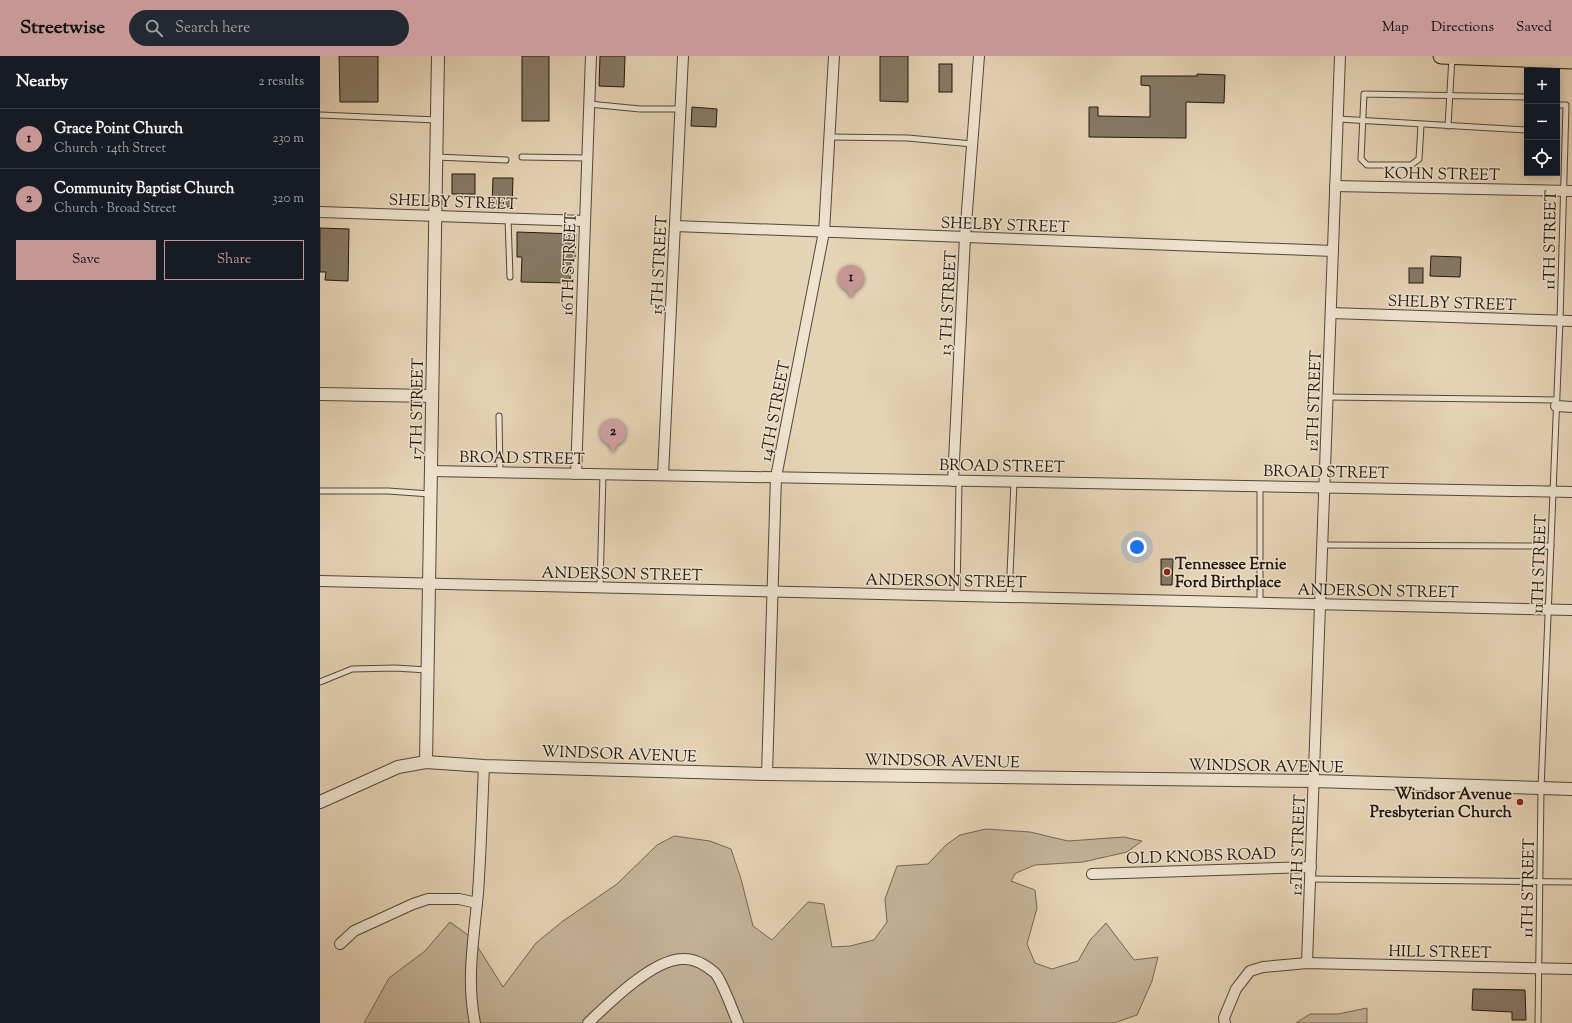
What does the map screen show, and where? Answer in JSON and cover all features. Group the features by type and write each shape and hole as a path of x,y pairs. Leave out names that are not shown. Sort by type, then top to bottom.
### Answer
{"main road":[{"path":"1441,56 1572,61"}],"street":[{"name":"17TH STREET","path":"426,762 438,56"},
{"name":"16TH STREET","path":"576,474 591,56"},
{"name":"15TH STREET","path":"663,475 683,56"},
{"name":"14TH STREET","path":"767,774 771,591 776,477 824,232 834,56"},
{"name":"13 TH STREET","path":"956,480 965,237 980,56"},
{"name":"12TH STREET","path":"1308,963 1340,56"},
{"name":"KOHN STREET","path":"1335,186 1568,191"},
{"name":"SHELBY STREET","path":"320,212 585,220"},
{"name":"SHELBY STREET","path":"675,226 1333,251"},
{"name":"SHELBY STREET","path":"1331,313 1572,321"},
{"path":"320,394 432,396"},
{"path":"1556,403 1572,407"},
{"name":"BROAD STREET","path":"431,471 1572,492"},
{"name":"ANDERSON STREET","path":"320,581 1572,610"},
{"name":"WINDSOR AVENUE","path":"320,802 398,767 426,762 484,766 767,774 1314,781 1572,789"},
{"path":"475,1023 471,1000 473,932 477,903 484,766"},
{"name":"OLD KNOBS ROAD","path":"1092,874 1311,867"},
{"path":"340,944 354,930 428,899 459,899 477,903"},
{"path":"588,1023 616,996 641,977 662,964 682,959 698,961 716,974 738,1023"},
{"name":"HILL STREET","path":"1224,1022 1224,1018 1236,989 1250,972 1263,967 1308,963 1572,969"}],"lane":[{"path":"1448,126 1452,56"},
{"path":"1422,125 1418,159 1411,166 1367,164 1361,159 1364,121 1364,94 1524,97"},
{"path":"589,104 640,109 680,110"},
{"name":"11TH STREET","path":"1538,1023 1541,789 1556,403 1568,191 1566,105 1560,105"},
{"path":"320,115 437,120"},
{"path":"1338,119 1524,130"},
{"path":"830,137 908,138 972,144"},
{"path":"436,157 506,160"},
{"path":"522,157 587,158"},
{"path":"508,218 510,277"},
{"path":"1328,397 1556,403"},
{"path":"499,416 500,472"},
{"path":"600,588 603,474"},
{"path":"956,480 957,596"},
{"path":"1009,597 1014,482"},
{"path":"1260,486 1260,603"},
{"path":"320,491 388,491 430,494"},
{"path":"1322,545 1551,546"},
{"path":"320,682 352,669 427,670"},
{"path":"1310,879 1572,882"}],"shaded area":[{"path":"986,829 1030,832 1068,841 1124,837 1142,841 1127,852 1083,862 1035,865 1016,873 1011,881 1035,890 1037,908 1027,944 1035,963 1052,969 1078,961 1090,940 1106,923 1134,960 1158,957 1152,981 1137,1015 1114,1023 364,1023 389,978 425,951 450,922 472,938 503,987 536,943 563,921 617,884 657,845 674,836 710,841 731,849 741,879 753,926 772,940 808,902 824,904 832,947 850,946 874,940 887,922 885,899 897,866 928,864 946,845 960,835"},
{"path":"1367,1008 1367,1023 1296,1023 1310,1014 1338,1014"}],"building":[{"path":"339,56 378,56 378,102 340,102"},
{"path":"522,56 549,56 549,121 522,121"},
{"path":"600,56 625,56 624,87 599,86"},
{"path":"880,56 908,56 908,102 880,101"},
{"path":"939,64 952,64 952,92 939,92"},
{"path":"1197,74 1225,75 1224,103 1186,102 1186,138 1089,137 1089,107 1098,107 1098,116 1150,117 1150,86 1141,85 1141,76 1197,76"},
{"path":"692,107 717,109 716,127 691,126"},
{"path":"452,174 475,174 475,194 452,194"},
{"path":"493,178 513,178 512,207 492,207"},
{"path":"320,228 349,229 348,281 325,280 326,272 320,272"},
{"path":"517,232 576,234 575,259 571,259 570,283 521,282 522,257 517,257"},
{"path":"1431,256 1461,257 1460,277 1430,276"},
{"path":"1409,268 1423,268 1423,283 1409,283"},
{"name":"Tennessee Ernie Ford Birthplace","path":"1161,559 1173,559 1172,585 1161,585"},
{"path":"1473,989 1525,990 1526,1020 1512,1020 1512,1012 1472,1010"}],"place":[{"name":"Grace Point Church","path":"851,298"},
{"name":"Community Baptist Church","path":"613,452"},
{"name":"Tennessee Ernie Ford Birthplace","path":"1167,572"},
{"name":"Windsor Avenue Presbyterian Church","path":"1520,802"}]}
